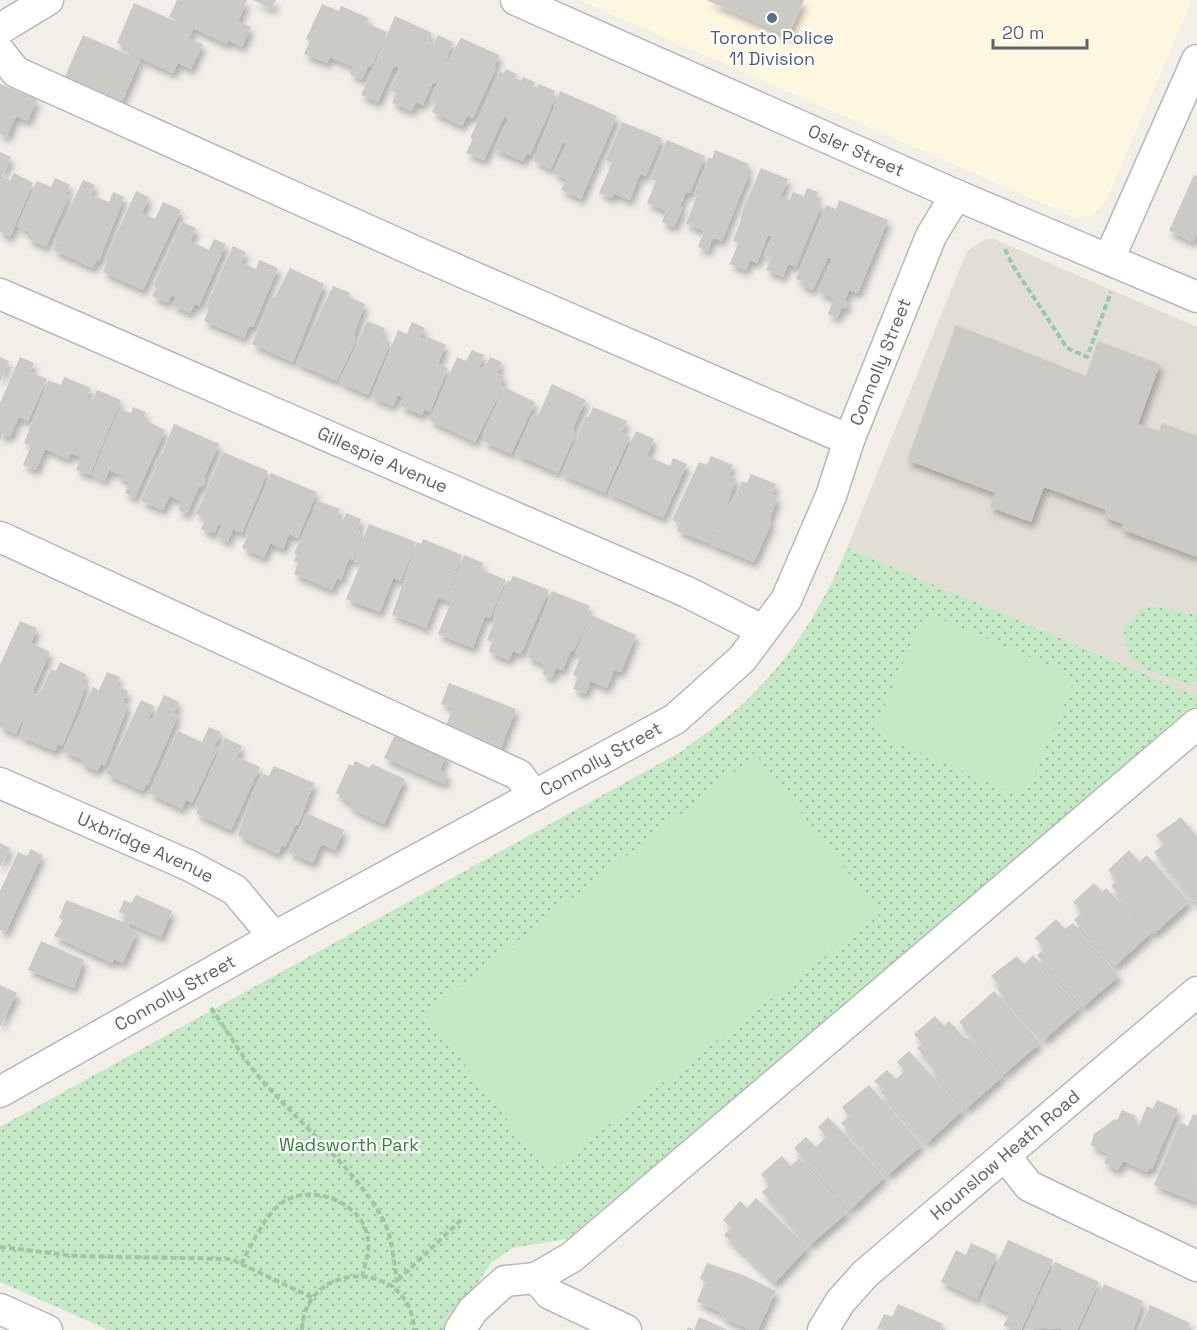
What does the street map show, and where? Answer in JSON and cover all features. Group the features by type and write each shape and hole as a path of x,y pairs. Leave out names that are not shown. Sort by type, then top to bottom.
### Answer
{"street":[{"path":"0,29 48,0"},
{"name":"Osler Street","path":"516,0 956,195 1112,273 1197,297"},
{"path":"0,52 16,72 423,255 849,440"},
{"path":"1112,273 1197,60"},
{"name":"Connolly Street","path":"0,1092 273,937 675,719 742,659 786,600 831,496 849,440 931,236 956,195"},
{"name":"Gillespie Avenue","path":"0,294 687,592 762,630"},
{"path":"0,537 519,775 534,796"},
{"path":"460,1330 473,1310 505,1281 536,1278 572,1257 1197,724"},
{"name":"Uxbridge Avenue","path":"0,783 190,866 235,890 273,937"},
{"name":"Hounslow Heath Road","path":"823,1330 840,1302 865,1274 1197,992"},
{"path":"1005,1156 1029,1186 1197,1266"},
{"path":"536,1278 550,1294 626,1330"},
{"path":"0,1309 47,1330"}],"path":[{"path":"1003,246 1013,266 1066,348 1087,357 1112,273"},
{"path":"207,1002 255,1072 360,1186 376,1209 387,1230 397,1280"},
{"path":"241,1264 256,1235 281,1204 297,1196 318,1194 350,1209 364,1229 369,1243 362,1275"},
{"path":"392,1287 461,1220"},
{"path":"0,1247 76,1256 231,1259 313,1298"},
{"path":"302,1330 306,1310 313,1298 336,1280 362,1275 378,1279 392,1287 408,1306 414,1330"}],"shaded area":[{"path":"579,0 1192,0 1106,201 1093,215 1076,218"},
{"path":"994,239 1197,327 1197,696 847,548 967,251 984,240"}],"green space":[{"name":"Wadsworth Park","path":"847,548 1197,696 1197,712 567,1239 512,1248 491,1263 446,1330 109,1330 0,1282 0,1127 679,753 723,721 772,674 814,614"},
{"path":"1153,606 1197,615 1197,680 1190,686 1144,667 1135,661 1129,652 1125,641 1125,625 1142,609"},
{"path":"933,616 1065,672 1072,686 1028,789 1017,795 882,736 878,722 920,622"},
{"path":"756,755 880,914 548,1172 425,1013"}],"building":[{"path":"177,0 247,0 238,22 251,27 242,47 228,40 227,44 169,17"},
{"path":"253,0 276,0 272,9"},
{"name":"Toronto Police 11 Division","path":"706,0 804,0 788,36"},
{"path":"134,3 193,29 189,39 203,44 191,69 178,63 173,73 126,52 127,48 117,43"},
{"path":"322,4 339,11 341,6 369,18 366,23 387,32 371,67 368,66 362,80 350,74 353,67 330,57 327,63 304,54 310,41 306,39"},
{"path":"395,16 432,33 428,41 434,44 438,35 453,42 444,67 461,38 499,55 494,67 496,68 473,118 467,116 462,126 432,112 437,102 430,99 438,82 432,84 423,105 416,102 412,111 392,103 396,93 390,90 399,70 397,65 393,68 378,102 361,95"},
{"path":"83,35 140,60 121,104 64,79"},
{"path":"506,69 517,74 515,78 522,81 523,77 535,82 533,86 537,88 539,84 555,91 553,95 556,96 530,155 527,153 523,161 494,149 508,119 504,117 484,160 466,153 473,139 470,138 500,71 504,73"},
{"path":"0,84 37,99 28,121 16,116 7,137 0,134"},
{"path":"560,91 617,116 581,199 561,190 566,179 553,173 566,144 563,142 551,169 534,161"},
{"path":"622,122 662,138 646,176 640,174 630,200 614,194 612,198 599,193 612,163 606,160"},
{"path":"667,140 705,156 690,193 686,192 680,207 683,208 674,227 662,222 666,211 647,203 656,181 651,179"},
{"path":"715,150 749,164 746,172 749,174 722,241 713,238 708,251 698,247 704,231 686,224 697,195 694,194 709,157 712,159"},
{"path":"0,152 11,157 2,176 10,181 14,173 33,183 10,237 0,232"},
{"path":"761,168 788,179 781,196 790,200 793,192 804,196 807,188 818,192 815,201 822,204 796,267 788,264 783,277 766,270 771,258 764,255 772,236 768,235 757,263 750,260 746,270 730,264 738,243 733,241 742,212"},
{"path":"1194,175 1197,176 1197,233 1193,242 1169,231"},
{"path":"55,178 70,185 65,194 69,196 46,247 27,238 30,232 17,226 37,181 51,187"},
{"path":"83,180 95,185 91,195 109,202 113,192 124,197 99,261 97,260 93,268 53,250 57,242 54,241"},
{"path":"136,191 149,197 142,213 155,219 163,202 181,210 143,290 103,272 107,261 105,260"},
{"path":"839,200 888,220 858,293 849,290 845,301 848,302 846,309 842,307 837,318 828,314 834,298 818,292 832,259 828,257 813,290 801,285 803,282 796,279 826,205 836,209"},
{"path":"182,222 196,228 190,241 209,250 214,239 226,244 199,306 195,304 190,313 172,305 176,297 171,295 168,303 152,296 156,288 153,286"},
{"path":"233,246 246,252 241,263 256,269 259,260 278,268 253,327 249,326 244,338 204,321 209,309 206,307"},
{"path":"290,268 324,284 293,362 252,344 271,299 275,297"},
{"path":"333,286 350,293 349,297 365,304 354,334 356,340 337,381 296,363"},
{"path":"367,321 385,328 381,337 391,342 368,395 339,382"},
{"path":"412,322 425,328 420,338 427,340 428,337 446,345 438,364 448,368 430,412 425,409 422,415 400,406 403,397 398,395 393,406 371,397 398,330 407,334"},
{"path":"956,325 1086,376 1098,341 1160,364 1138,424 1159,431 1162,423 1197,436 1197,557 1121,529 1123,524 1104,517 1106,510 1044,487 1031,522 990,507 995,493 907,460"},
{"path":"472,350 484,355 479,367 484,369 490,357 502,362 497,373 504,377 500,385 503,387 475,442 429,420 457,357 466,361"},
{"path":"0,357 9,361 0,382"},
{"path":"20,357 34,363 30,372 47,379 28,421 19,417 10,437 3,434 0,441 0,403"},
{"path":"64,377 91,388 87,397 93,399 97,390 121,400 90,475 76,470 81,457 71,453 68,459 45,449 36,470 23,465 31,446 24,443 48,380 61,385"},
{"path":"552,384 586,400 573,428 575,435 558,473 515,454 532,416 539,414"},
{"path":"504,387 535,402 511,454 483,441 486,435 483,434"},
{"path":"133,407 146,412 143,419 165,430 135,498 125,493 129,482 119,478 121,475 109,470 105,481 92,475 119,409 131,413"},
{"path":"593,407 627,421 622,432 630,436 605,493 561,474 586,416 589,417"},
{"path":"174,424 219,444 205,475 204,485 199,487 187,514 178,510 182,502 170,496 163,510 141,501 156,468 154,463 162,454"},
{"path":"636,431 654,439 647,456 670,466 673,458 687,464 663,518 608,493"},
{"path":"223,452 268,471 242,533 233,529 228,542 217,536 222,525 218,524 215,532 210,533 201,529 205,518 196,514"},
{"path":"711,456 733,465 729,475 736,478 727,504 734,500 742,481 747,483 751,474 776,484 772,495 778,497 770,517 771,524 754,562 709,544 713,534 716,533 713,531 708,543 677,531 680,523 672,520 699,462 707,465"},
{"path":"271,473 317,492 298,538 289,534 283,549 270,543 264,558 242,548 248,535 245,534"},
{"path":"318,501 340,509 337,518 343,520 346,513 361,519 358,526 361,540 353,560 349,558 341,580 337,578 332,590 294,574 298,563 294,561 297,554 294,553"},
{"path":"369,524 416,542 401,581 393,578 380,612 346,599 361,563 354,561"},
{"path":"423,539 462,555 445,600 438,597 426,628 392,615 417,542 421,544"},
{"path":"464,555 483,563 480,569 506,580 490,618 485,616 473,648 438,634 451,602 446,600"},
{"path":"513,576 549,590 521,654 513,651 509,660 489,652 492,642 487,640 495,620 493,615 508,580 510,582"},
{"path":"552,591 590,606 587,613 590,615 563,670 556,668 552,678 542,674 546,665 527,657"},
{"path":"591,615 636,635 621,672 614,670 607,688 590,681 586,694 573,689 578,677 573,675 581,655 575,653"},
{"path":"20,621 37,628 31,643 50,652 34,689 34,695 42,690 51,669 56,671 60,662 86,674 82,682 86,684 76,713 62,746 58,744 55,751 19,736 26,713 16,734 0,727 0,665"},
{"path":"107,672 120,677 116,685 128,691 123,703 128,705 105,766 101,764 97,771 81,764 83,760 64,752 64,747 93,687 99,690"},
{"path":"449,683 516,709 498,755 443,733 453,708 441,704"},
{"path":"164,695 179,702 174,713 178,715 148,785 146,784 143,791 106,774 141,700 154,706 149,718 153,719"},
{"path":"209,727 221,732 214,747 218,748 192,803 186,800 182,809 149,793 178,731 202,742"},
{"path":"396,732 447,754 440,770 448,774 444,784 384,758"},
{"path":"225,738 242,746 237,757 260,767 231,830 196,814 199,807 195,805"},
{"path":"355,761 369,768 372,764 405,779 384,824 349,807 351,803 336,793 349,764 353,766"},
{"path":"274,766 314,783 298,825 296,824 285,847 282,845 278,854 238,835 254,789 263,774 269,776"},
{"path":"306,813 344,830 335,850 321,844 313,863 288,852"},
{"path":"1181,817 1197,837 1197,900 1194,902 1154,852 1164,845 1156,835"},
{"path":"0,843 10,848 0,867"},
{"path":"31,849 42,855 6,932 0,930 0,891 18,852 27,856"},
{"path":"1129,850 1139,862 1147,855 1189,902 1154,934 1111,886 1117,880 1108,870"},
{"path":"1094,883 1102,892 1106,888 1119,902 1123,902 1151,933 1115,966 1074,920 1082,912 1073,902"},
{"path":"136,895 172,911 161,937 129,923 128,927 137,932 123,963 114,959 112,963 54,936 63,920 59,918 66,900 123,922 126,915 119,912 124,900 131,903"},
{"path":"1056,919 1065,929 1073,923 1119,976 1083,1007 1037,955 1045,948 1035,938"},
{"path":"41,941 84,960 74,988 28,970"},
{"path":"1033,955 1080,1008 1044,1040 997,989 1000,986 991,976 1017,956 1024,964"},
{"path":"0,985 17,993 0,1027"},
{"path":"994,991 1040,1043 1004,1074 959,1022"},
{"path":"935,1016 944,1026 949,1021 964,1038 971,1039 1003,1076 966,1109 933,1072 932,1065 917,1048 922,1044 914,1034"},
{"path":"909,1051 963,1110 927,1143 881,1093 884,1090 874,1081 887,1070 896,1079 905,1071 897,1062"},
{"path":"869,1085 922,1145 888,1175 841,1123 849,1116 842,1107"},
{"path":"1157,1100 1178,1109 1152,1169 1149,1168 1147,1172 1123,1161 1118,1170 1104,1163 1108,1154 1091,1145 1094,1134 1115,1119 1117,1120 1122,1110 1136,1116 1133,1122 1139,1125 1147,1106 1153,1109"},
{"path":"1193,1114 1197,1115 1196,1202 1154,1185 1180,1122 1188,1126"},
{"path":"828,1117 885,1177 850,1210 794,1148 806,1137 816,1147 827,1136 818,1127"},
{"path":"782,1156 791,1166 799,1158 848,1212 810,1245 762,1192 770,1185 761,1174"},
{"path":"756,1198 808,1247 775,1283 724,1235 731,1227 723,1220 740,1201 747,1208"},
{"path":"1008,1240 1053,1260 1021,1330 1003,1326 1010,1313 981,1299"},
{"path":"971,1243 997,1255 977,1299 941,1282 956,1250 966,1255"},
{"path":"1055,1262 1099,1282 1077,1330 1044,1328 1024,1330"},
{"path":"707,1263 743,1275 776,1291 758,1330 751,1330 725,1319 720,1312 697,1302 704,1284 711,1287 712,1285 700,1279"},
{"path":"1104,1284 1143,1301 1133,1330 1080,1330 1098,1290 1101,1292"},
{"path":"898,1304 943,1324 940,1330 877,1329 884,1314 892,1317"},
{"path":"1150,1305 1190,1323 1187,1330 1139,1330"},
{"path":"699,1317 728,1330 694,1330"}],"place":[{"name":"Toronto Police 11 Division","path":"772,18"}]}
